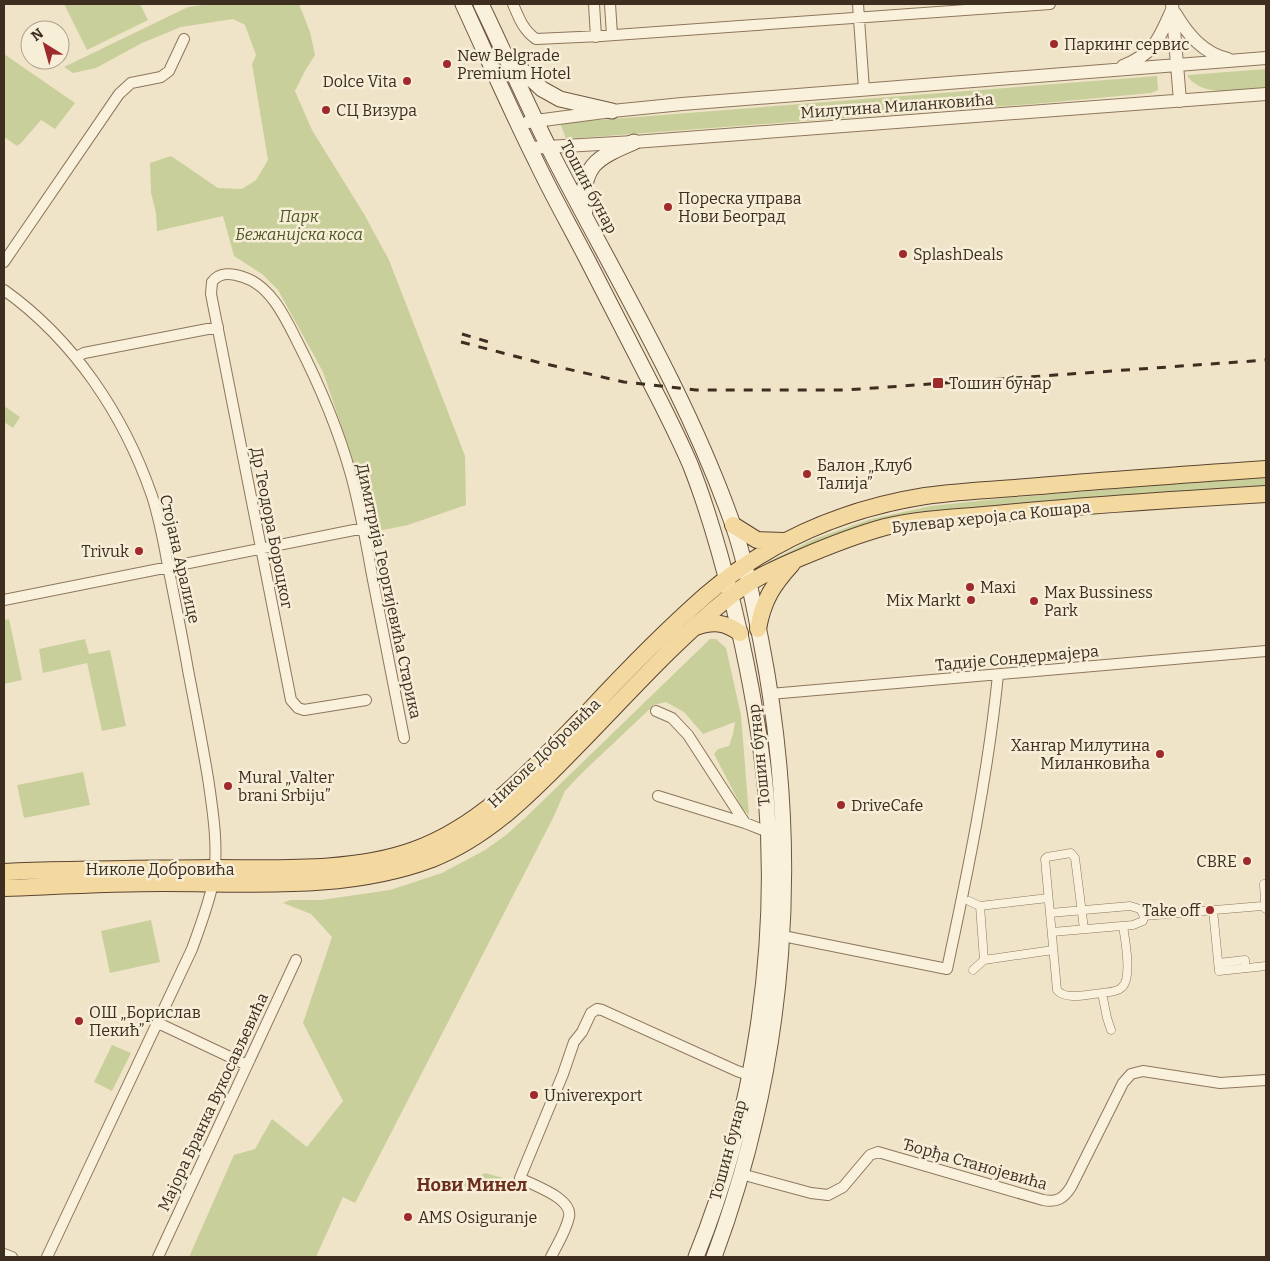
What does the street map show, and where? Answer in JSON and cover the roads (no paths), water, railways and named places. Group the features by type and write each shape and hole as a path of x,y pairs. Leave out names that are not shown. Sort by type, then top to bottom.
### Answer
{"main road":[{"name":"Тошин бунар","path":"462,4 530,148 640,360 688,460 727,578 750,677 766,795 768,832 767,938 756,1078 741,1174 714,1257"},
{"name":"Тошин бунар","path":"481,4 535,120 672,384 704,451 733,525 745,565 770,694 778,752 783,837 783,936 777,999 770,1050 756,1078 713,1212 696,1257"},
{"path":"504,53 548,93 572,103 612,111"},
{"path":"586,217 585,182 590,170 605,155 634,142"},
{"name":"Булевар хероја са Кошара","path":"745,565 812,528 859,510 927,496 1266,469"},
{"name":"Булевар хероја са Кошара","path":"731,596 749,582 795,560 860,534 889,526 1054,508 1266,494"},
{"path":"733,525 757,540 786,541"},
{"path":"758,629 771,589 795,560"},
{"name":"Николе Добровића","path":"4,888 131,884 365,862 412,851 449,833 481,813 509,790 668,631 727,578 745,565"},
{"name":"Николе Добровића","path":"4,872 119,868 214,876 330,881 366,877 430,860 457,847 485,829 536,787 696,627 731,596"},
{"path":"696,627 709,623 723,624 740,634"}],"street":[{"path":"513,4 523,26 536,39 596,37 1050,4"},
{"path":"594,4 596,37"},
{"path":"610,4 612,35"},
{"name":"Милутина Миланковића","path":"858,4 864,90"},
{"path":"1173,6 1188,34 1200,46 1220,57 1235,60"},
{"path":"1173,6 1180,101"},
{"path":"1114,70 1142,57 1154,46 1173,6"},
{"path":"4,262 119,94 131,83 165,75 169,71 184,39"},
{"name":"Милутина Миланковића","path":"518,123 612,111 1266,58"},
{"name":"Милутина Миланковића","path":"530,148 634,142 1266,94"},
{"name":"Димитрија Георгијевића Старика","path":"212,282 218,276 237,275 255,281 267,292 292,330 324,396 350,473 364,528 404,738"},
{"name":"Др Теодора Бороцког","path":"212,282 211,294 292,703 304,710 366,700"},
{"name":"Стојана Аралице","path":"4,290 32,313 76,357 115,416 140,466 154,502 168,567 213,812 214,876 202,923 158,1023 47,1257"},
{"path":"76,357 84,353 218,327"},
{"path":"4,600 364,528"},
{"name":"Тадије Сондермајера","path":"770,694 1266,651"},
{"path":"783,936 947,969 992,737 998,675"},
{"path":"656,711 672,718 688,735 746,823"},
{"path":"658,796 746,823 768,832"},
{"path":"1084,930 1075,858 1070,853 1050,856 1044,859 1057,990 1060,994 1067,996 1119,990 1126,982 1128,971 1123,926"},
{"path":"1144,916 1265,905 1264,884"},
{"path":"969,902 980,906 1048,898"},
{"path":"980,906 984,960"},
{"path":"1050,913 1130,906 1140,909 1144,916"},
{"path":"1213,910 1218,963 1245,960 1246,968 1266,966"},
{"path":"1052,932 1123,926 1139,923 1144,916"},
{"path":"974,970 984,960 1054,950"},
{"name":"Мајора Бранка Вукосављевића","path":"158,1257 296,960"},
{"path":"1102,993 1107,1018 1112,1030"},
{"path":"552,1257 569,1218 568,1208 563,1200 520,1178 563,1074 569,1051 582,1032 590,1013 598,1009 602,1010 756,1078"},
{"path":"158,1023 247,1065"},
{"name":"Ђорђа Станојевића","path":"741,1174 811,1193 828,1195 843,1187 870,1155 878,1152 1043,1200 1054,1201 1066,1194 1071,1186 1113,1100 1131,1074 1143,1071 1220,1083 1266,1080"},
{"path":"4,1254 12,1257"}],"railway":[{"path":"462,334 492,343"},
{"path":"461,342 624,382 696,390 846,390 1266,360"}],"place":[{"name":"Паркинг сервис","path":"1054,44"},
{"name":"New Belgrade Premium Hotel","path":"447,64"},
{"name":"Dolce Vita","path":"407,81"},
{"name":"СЦ Визура","path":"326,110"},
{"name":"Пореска управа Нови Београд","path":"668,207"},
{"name":"SplashDeals","path":"903,254"},
{"name":"Тошин бунар","path":"938,383"},
{"name":"Балон „Клуб Талија”","path":"807,474"},
{"name":"Trivuk","path":"139,551"},
{"name":"Maxi","path":"970,587"},
{"name":"Mix Markt","path":"971,600"},
{"name":"Max Bussiness Park","path":"1034,601"},
{"name":"Хангар Милутина Миланковића","path":"1160,754"},
{"name":"Mural „Valter brani Srbiju”","path":"228,786"},
{"name":"DriveCafe","path":"841,805"},
{"name":"CBRE","path":"1247,861"},
{"name":"Take off","path":"1210,910"},
{"name":"ОШ „Борислав Пекић”","path":"79,1021"},
{"name":"Univerexport","path":"534,1095"},
{"name":"AMS Osiguranje","path":"408,1217"}],"district":[{"name":"Нови Минел","path":"472,1185"}],"park label":[{"name":"Парк Бежанијска коса","path":"299,225"}]}
